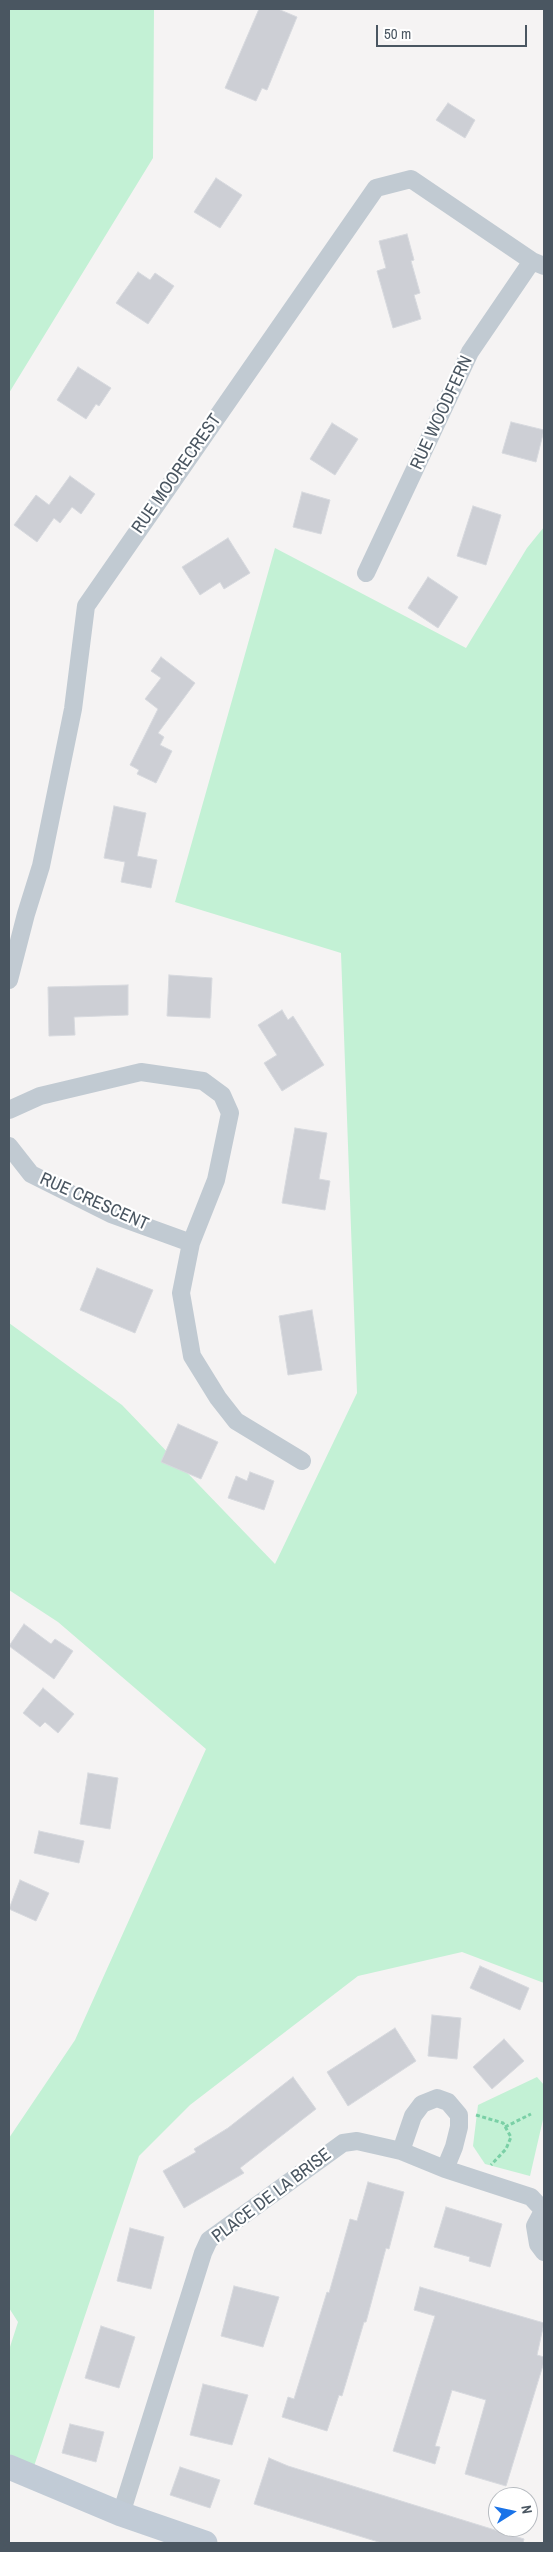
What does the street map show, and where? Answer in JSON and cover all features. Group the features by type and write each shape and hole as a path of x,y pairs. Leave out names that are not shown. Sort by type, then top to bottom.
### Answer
{"street":[{"name":"RUE MOORECREST","path":"9,980 23,923 41,866 73,709 86,606 376,188 411,179 538,264"},
{"name":"RUE WOODFERN","path":"366,572 470,352 538,264"},
{"path":"9,1110 40,1096 142,1072 203,1081 222,1094 230,1113 216,1180 191,1243 181,1293 192,1356 218,1398 236,1421 302,1461"},
{"name":"RUE CRESCENT","path":"9,1146 31,1174 111,1214 191,1243"},
{"path":"401,2151 413,2116 422,2104 437,2098 448,2102 460,2115 454,2147 445,2168"},
{"name":"PLACE DE LA BRISE","path":"121,2514 203,2253 210,2240 342,2143 357,2141 401,2151 531,2197 544,2209"},
{"path":"544,2209 535,2226 538,2244 544,2252"},
{"path":"9,2467 121,2514 206,2543"}],"path":[{"path":"460,2115 469,2114 486,2117 503,2123 511,2137 506,2149 490,2166 515,2192"},
{"path":"505,2126 531,2114"}],"green space":[{"path":"9,9 154,9 153,158 9,393"},
{"path":"544,527 544,1983 462,1952 358,1976 190,2105 139,2156 31,2475 9,2466 9,2350 18,2322 9,2308 9,2138 75,2040 206,1749 58,1622 9,1590 9,1323 122,1405 275,1564 357,1393 341,953 175,902 275,548 466,648 527,548"},
{"path":"537,2077 544,2085 544,2115 530,2176 485,2164 473,2146 478,2105"}],"building":[{"path":"259,9 278,9 297,17 267,90 262,88 256,101 225,88"},
{"path":"448,103 475,120 465,138 436,120"},
{"path":"216,178 242,195 220,228 194,212"},
{"path":"407,234 414,260 411,261 420,293 414,295 421,319 393,328 377,271 386,268 379,241"},
{"path":"138,272 150,280 155,273 174,286 148,324 116,303"},
{"path":"78,367 111,388 99,406 96,404 86,419 57,400"},
{"path":"511,422 544,430 536,462 502,453"},
{"path":"332,423 358,439 335,475 310,459"},
{"path":"70,476 95,494 81,514 72,507 60,523 54,518 37,542 14,525 36,495 49,505"},
{"path":"302,492 330,500 321,534 293,527"},
{"path":"473,506 501,515 486,565 457,556"},
{"path":"228,538 250,573 224,589 220,582 200,595 182,567"},
{"path":"428,577 458,597 438,628 408,608"},
{"path":"161,657 195,683 158,733 164,737 160,745 172,751 156,783 137,774 139,770 130,765 158,709 145,699 161,678 151,671"},
{"path":"114,806 146,813 137,856 157,860 151,888 121,882 125,862 104,858"},
{"path":"169,975 212,978 210,1018 167,1016"},
{"path":"128,985 128,1015 74,1017 75,1035 49,1036 48,987"},
{"path":"282,1010 288,1020 293,1016 324,1065 282,1091 264,1063 277,1055 258,1025"},
{"path":"295,1128 327,1133 319,1179 330,1181 325,1210 282,1203"},
{"path":"97,1268 153,1290 135,1333 80,1310"},
{"path":"312,1310 322,1370 288,1375 279,1316"},
{"path":"178,1424 218,1442 201,1479 161,1462"},
{"path":"250,1472 274,1481 264,1510 228,1498 236,1476 247,1481"},
{"path":"24,1624 51,1644 55,1639 73,1651 54,1679 9,1646"},
{"path":"43,1688 74,1714 58,1733 45,1722 40,1727 23,1713"},
{"path":"88,1773 118,1778 110,1829 80,1824"},
{"path":"39,1831 84,1841 79,1863 34,1853"},
{"path":"20,1880 49,1893 36,1921 9,1909"},
{"path":"480,1966 529,1988 520,2010 470,1988"},
{"path":"432,2015 461,2018 457,2059 428,2056"},
{"path":"395,2028 416,2061 348,2106 327,2072"},
{"path":"504,2039 524,2061 492,2089 473,2067"},
{"path":"293,2077 316,2109 240,2168 244,2173 184,2208 163,2171 196,2152 194,2149 228,2128"},
{"path":"368,2182 404,2192 389,2249 386,2248 366,2322 364,2322 342,2396 339,2395 327,2431 282,2417 288,2397 294,2399 327,2292 329,2293 350,2219 357,2221"},
{"path":"446,2207 502,2224 490,2267 469,2261 470,2257 434,2247"},
{"path":"130,2228 164,2237 151,2289 117,2281"},
{"path":"234,2286 279,2297 263,2347 221,2336"},
{"path":"420,2287 544,2323 537,2355 544,2357 544,2362 506,2486 465,2474 486,2400 452,2390 435,2446 440,2447 435,2464 393,2451 435,2316 414,2310"},
{"path":"101,2326 135,2337 119,2388 85,2378"},
{"path":"203,2384 248,2395 232,2445 190,2435"},
{"path":"70,2424 104,2432 96,2462 62,2453"},
{"path":"269,2458 288,2466 488,2528 488,2537 518,2537 524,2539 523,2543 382,2543 254,2504"},
{"path":"180,2467 220,2480 210,2508 170,2495"}]}
